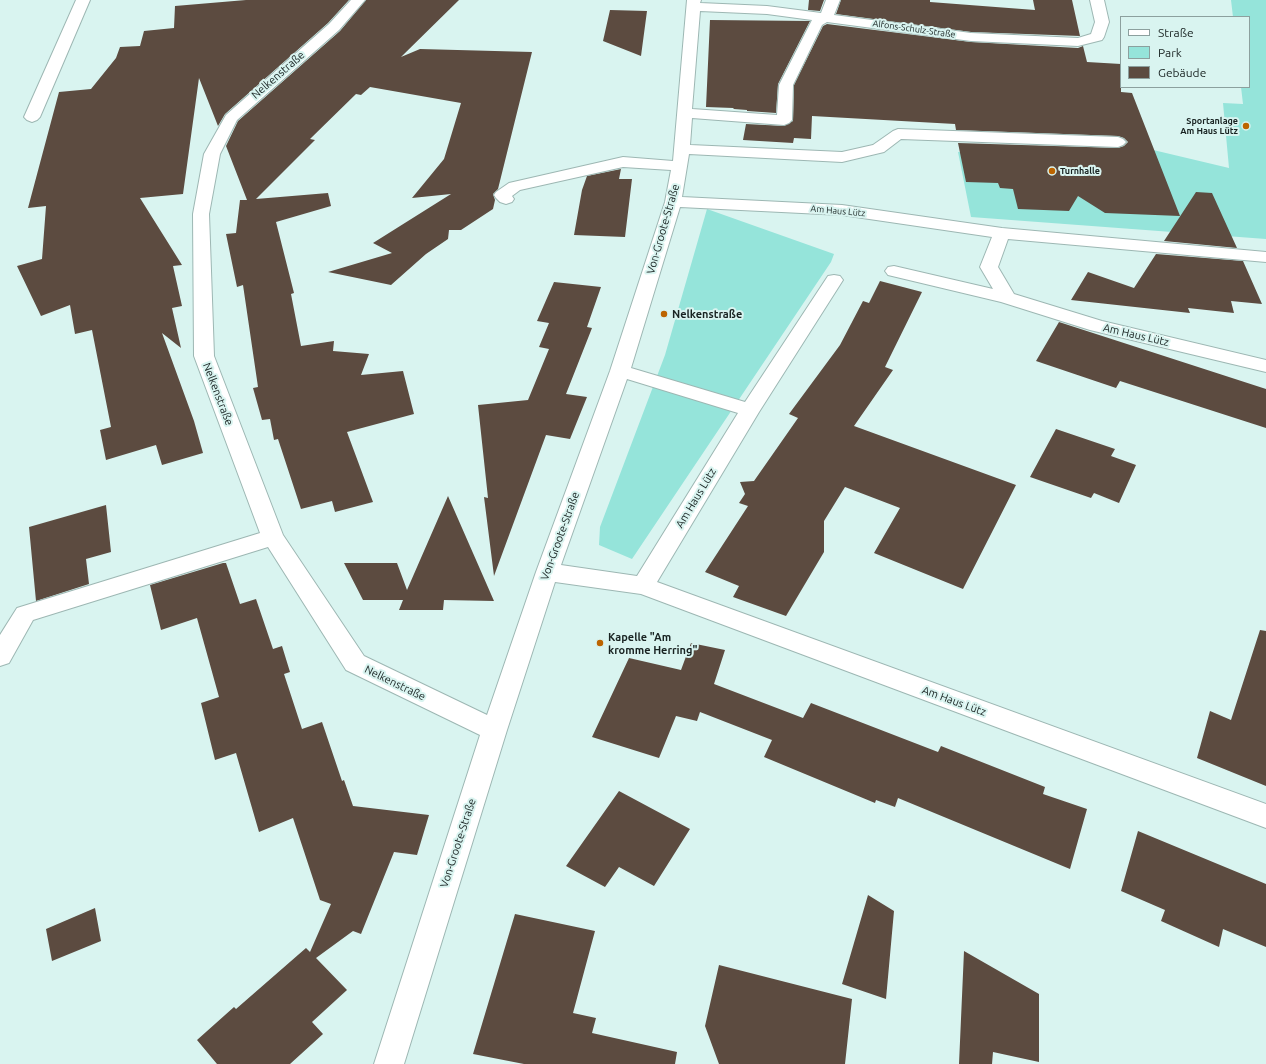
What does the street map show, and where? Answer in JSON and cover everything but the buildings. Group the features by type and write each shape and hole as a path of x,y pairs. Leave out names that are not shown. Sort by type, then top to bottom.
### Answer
{"street":[{"path":"32,117 83,0"},
{"name":"Nelkenstraße","path":"358,0 334,27 231,118 212,154 201,214 204,356 273,537 355,663 494,730"},
{"path":"684,113 784,120 786,85 816,23 826,17 833,0"},
{"name":"Alfons-Schulz-Straße","path":"694,3 826,17 971,37 1078,42 1097,37 1102,22 1097,0"},
{"name":"Von-Groote-Straße","path":"389,1064 494,730 547,572 620,371 673,202 680,166 694,3"},
{"path":"681,148 842,157 878,149 898,134 1118,142"},
{"path":"506,199 502,195 515,186 623,162 680,166"},
{"name":"Am Haus Lütz","path":"673,202 842,210 1002,233 1266,257"},
{"path":"1002,233 989,267 1007,298"},
{"name":"Am Haus Lütz","path":"894,271 1007,298 1097,326 1266,366"},
{"name":"Am Haus Lütz","path":"642,586 750,410 834,280"},
{"path":"620,371 750,410"},
{"path":"0,656 24,614 273,537"},
{"name":"Am Haus Lütz","path":"547,572 642,586 1266,816"}],"green space":[{"name":"Sportanlage Am Haus Lütz","path":"1231,0 1266,0 1266,239 971,217 958,152 1152,160 1149,149 1229,168 1223,103 1243,104 1241,88 1250,88 1250,16 1233,16"},
{"path":"707,209 834,254 831,262 632,559 599,545 600,527 665,355"}],"place":[{"name":"Sportanlage Am Haus Lütz","path":"1246,126"},
{"name":"Turnhalle","path":"1052,171"},
{"name":"Nelkenstraße","path":"664,314"},
{"name":"Kapelle \"Am kromme Herring\"","path":"600,643"}]}
